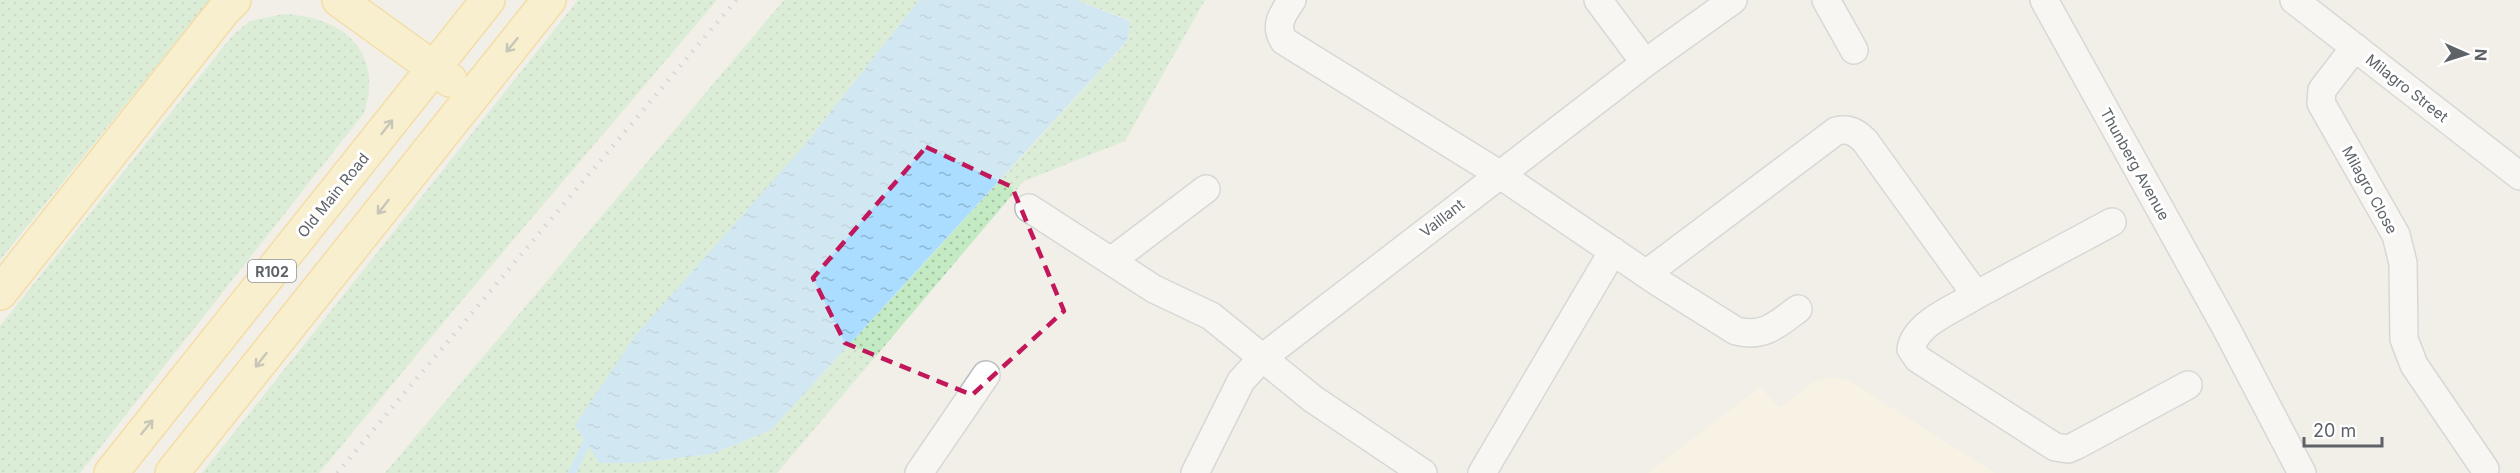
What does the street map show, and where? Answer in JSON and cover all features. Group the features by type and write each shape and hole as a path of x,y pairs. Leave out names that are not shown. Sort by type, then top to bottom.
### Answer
{"main road":[{"path":"0,293 234,0"},
{"path":"339,0 471,95"},
{"name":"Old Main Road","path":"111,473 488,0"},
{"name":"R102","path":"172,473 549,0"}],"street":[{"path":"1292,0 1280,18 1278,28 1284,41 1499,174 1646,274 1736,331 1748,334 1762,333 1798,309"},
{"path":"1598,0 1645,63"},
{"name":"Vaillant","path":"1194,473 1241,381 1261,359 1499,174 1645,63 1733,0"},
{"path":"1826,0 1854,50"},
{"name":"Thunberg Avenue","path":"2044,0 2226,328 2279,393 2287,443 2285,473"},
{"name":"Milagro Street","path":"2294,0 2520,176"},
{"name":"Milagro Close","path":"2355,47 2322,90 2321,103 2396,235 2403,263 2403,322 2408,352 2414,365 2485,469"},
{"path":"1646,274 1825,139 1836,131 1844,129 1852,130 1865,141 1976,295"},
{"path":"1111,261 1206,189"},
{"path":"1029,208 1154,288 1211,316 1261,359 1355,429 1423,473"},
{"path":"2112,222 1976,295 1919,330 1912,339 1911,349 1914,356 2055,447 2068,449 2188,385"},
{"path":"1482,473 1613,251"},
{"path":"919,473 986,375"},
{"name":"Thunberg Avenue","path":"2287,443 2302,473"},
{"name":"Thunberg Avenue","path":"2287,443 2321,473"}],"highlighted area":[{"path":"926,147 1012,187 1064,311 972,395 845,343 813,278"}],"shaded area":[{"path":"1826,378 1849,381 1995,473 1648,473 1760,387 1779,408 1814,382"}],"green space":[{"path":"0,0 210,0 0,260"},
{"path":"578,0 717,0 457,306 319,473 202,473"},
{"path":"784,0 919,0 803,147 599,463 636,463 712,454 771,430 1128,41 1130,20 1076,0 1205,0 1125,141 1024,181 777,473 385,473"},
{"path":"284,14 324,22 341,30 354,41 363,55 368,72 369,91 364,113 80,473 0,473 0,326 233,35 250,21"}],"water":[{"path":"919,0 1076,0 1130,21 1128,40 771,430 712,454 636,463 599,463 575,425 635,336 803,147"}],"waterway":[{"path":"572,473 591,434"}],"railway":[{"path":"337,473 736,0"}]}
